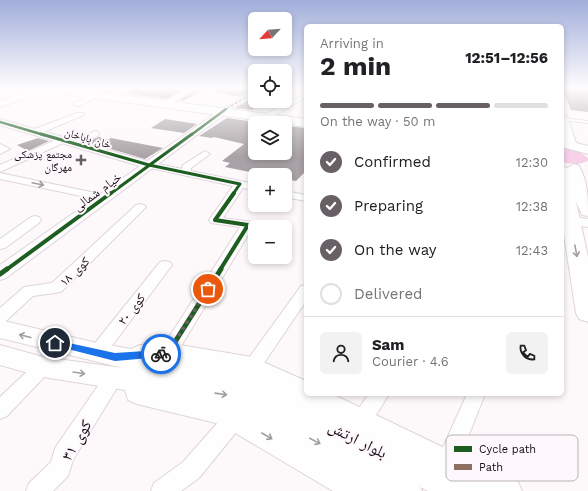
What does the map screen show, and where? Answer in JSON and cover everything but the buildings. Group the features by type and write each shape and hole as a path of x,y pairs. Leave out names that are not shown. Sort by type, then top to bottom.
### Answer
{"main road":[{"path":"224,111 270,114 304,119"},
{"path":"224,111 304,123"},
{"path":"564,132 566,144 588,150"},
{"path":"572,169 588,212"},
{"path":"572,169 573,221 588,313"},
{"path":"0,330 106,368 217,411 246,394 360,422 446,465"},
{"path":"106,368 168,353 246,394 363,491"},
{"path":"0,355 43,367 106,368 239,380 246,394"},
{"name":"بلوار ارتش","path":"246,394 406,491"},
{"name":"بلوار ارتش","path":"246,394 461,491"},
{"path":"483,481 506,491"}],"street":[{"name":"خیام شمالی","path":"0,274 224,111"},
{"path":"270,114 276,111"},
{"path":"35,132 80,115"},
{"name":"خان باباخان","path":"0,122 149,165"},
{"path":"74,144 95,134"},
{"path":"0,169 62,140"},
{"path":"0,147 5,149 0,151"},
{"path":"183,173 187,170 186,167 206,154"},
{"path":"0,159 11,163"},
{"path":"149,165 248,186"},
{"path":"0,176 105,198"},
{"path":"168,353 248,225 215,220 240,184"},
{"path":"292,195 304,198"},
{"name":"کوی ۱۸","path":"0,317 29,291 56,288 140,207"},
{"path":"0,245 35,220"},
{"name":"کوی ۲۰","path":"106,368 165,265"},
{"path":"162,491 191,470 246,394 304,295"},
{"path":"0,410 43,367"},
{"name":"کوی ۳۱","path":"37,491 60,468 63,456 106,368"},
{"path":"360,422 379,396"},
{"path":"459,435 475,396"}],"lane":[{"path":"564,119 588,122"}],"shaded area":[{"path":"564,147 577,150 588,158 588,161 579,164 564,163"}],"cycle path":[{"path":"0,274 223,111"},
{"path":"0,122 149,165 240,184 215,220 248,225 168,353"}],"way so far":[{"path":"161,354 168,353 208,289"}],"place":[{"name":"مجتمع پزشکی مهرگان","path":"81,160"}],"route":[{"path":"55,343 115,357 161,354"}]}
